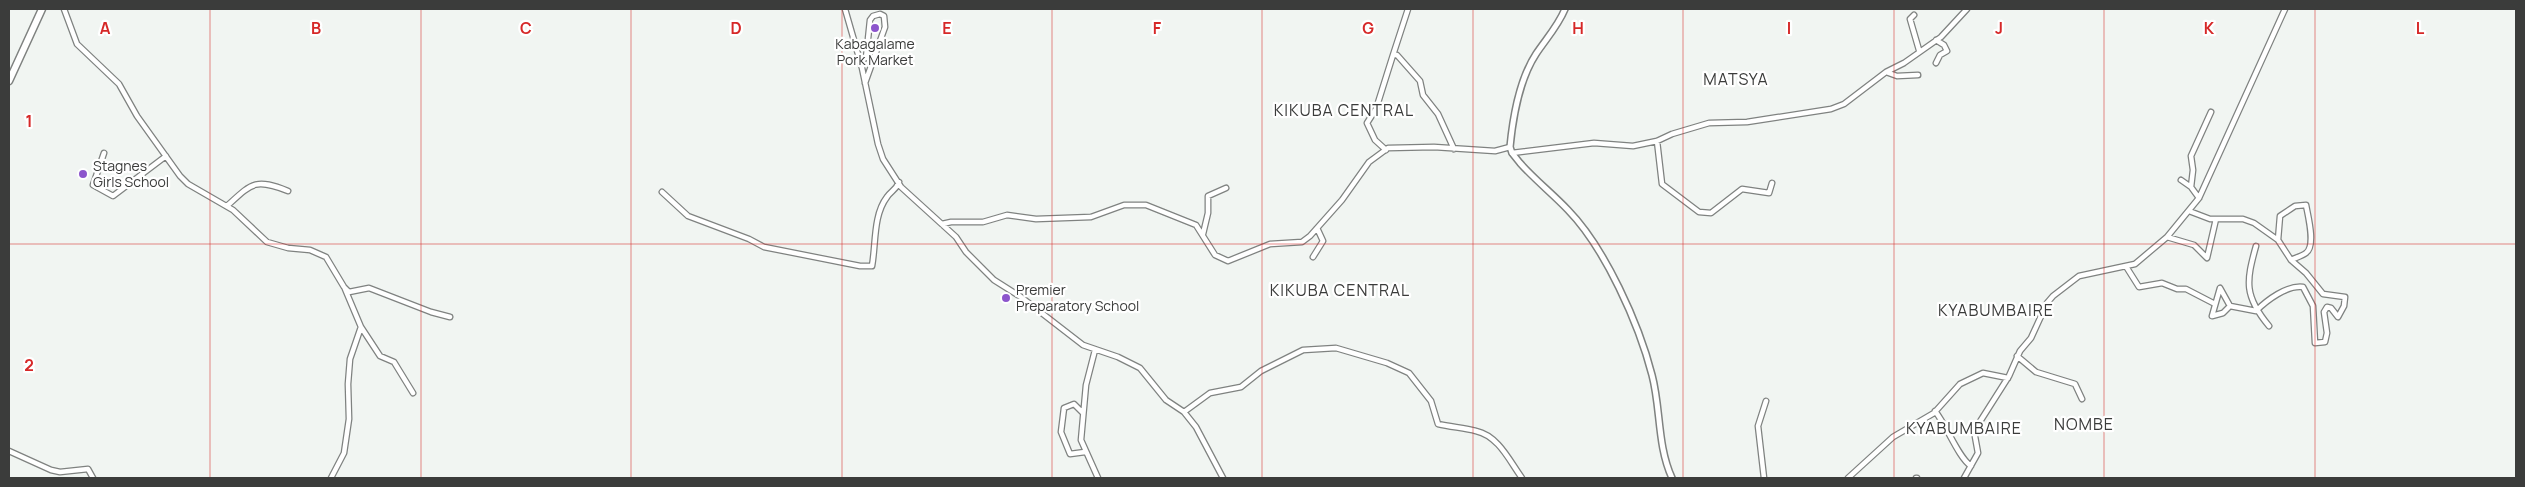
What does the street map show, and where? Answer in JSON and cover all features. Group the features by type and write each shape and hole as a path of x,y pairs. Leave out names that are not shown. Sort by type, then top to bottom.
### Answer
{"main road":[{"path":"9,82 42,9"}],"street":[{"path":"64,9 77,44 119,84 137,116 188,184 227,206 267,242 288,248 310,250 326,257 344,287 361,327 380,356 394,362 413,393"},
{"path":"845,9 883,159 908,195 942,224 994,280 1021,296 1083,345 1118,357 1140,368 1166,400 1184,412 1202,435 1223,478"},
{"path":"1386,150 1376,141 1366,124 1376,109 1408,9"},
{"path":"1565,9 1555,28 1536,54 1525,77 1510,146 1512,154 1577,221 1593,243 1620,292 1636,326 1651,371 1663,456 1672,478"},
{"path":"1512,154 1585,144 1634,146 1657,142 1685,130 1710,123 1747,122 1831,110 1844,104 1886,72 1904,63 1919,50 1936,40 1967,9"},
{"path":"1964,478 1978,453 1974,431 2008,378 2017,356 2035,331 2047,303 2067,284 2088,273 2127,268 2144,258 2167,237 2199,198 2285,9"},
{"path":"859,61 866,58 870,20 873,16 880,14 884,16 885,27 865,84"},
{"path":"1914,15 1910,19 1919,50"},
{"path":"1936,40 1944,44 1947,51 1940,55 1936,63"},
{"path":"1394,55 1397,55 1420,81 1423,95 1442,120 1454,149"},
{"path":"1886,72 1897,76 1918,75"},
{"path":"2191,187 2194,170 2191,156 2211,112"},
{"path":"1657,142 1662,184 1699,212 1711,213 1742,189 1769,193 1772,183"},
{"path":"942,224 951,222 982,222 1007,215 1036,219 1091,217 1124,205 1146,205 1191,223 1203,234 1215,254 1228,260 1270,244 1302,242 1318,228 1342,200 1368,162 1380,152 1394,147 1495,151 1510,146"},
{"path":"104,153 94,185 112,196 166,156"},
{"path":"2182,180 2191,187 2199,198"},
{"path":"662,192 688,216 749,240 764,248 860,266 872,266 881,212 887,197 895,190 899,182"},
{"path":"227,206 249,187 260,183 288,191"},
{"path":"1203,234 1208,213 1208,196 1226,188"},
{"path":"2278,240 2280,216 2295,206 2306,205 2311,225 2309,249 2306,253 2291,260"},
{"path":"2189,211 2216,219 2243,220 2254,223 2278,240 2291,260 2306,273 2323,294 2345,297 2344,306 2338,317 2331,308 2327,307 2324,312 2327,332 2325,342 2315,343 2313,306 2303,287 2296,286 2268,300 2256,311"},
{"path":"2167,237 2194,246 2206,258 2216,219"},
{"path":"1313,257 1323,241 1318,228"},
{"path":"2256,246 2248,277 2256,311 2269,326"},
{"path":"2127,268 2139,287 2162,283 2177,290 2186,289 2215,304"},
{"path":"344,287 352,292 363,288 374,289 431,312 450,317"},
{"path":"2230,306 2220,288 2212,317 2230,306 2256,311"},
{"path":"330,478 344,453 349,419 348,384 350,359 361,327"},
{"path":"1184,412 1210,393 1241,387 1261,372 1303,350 1336,348 1387,363 1409,373 1431,401 1438,424 1474,430 1490,436 1522,478"},
{"path":"1095,350 1086,385 1080,440 1098,478"},
{"path":"2017,356 2036,372 2075,384 2082,399"},
{"path":"1848,478 1893,437 1935,411 1960,384 1981,374 2008,378"},
{"path":"1764,478 1758,426 1766,401"},
{"path":"1083,413 1074,404 1064,408 1061,432 1070,454 1085,452"},
{"path":"1935,411 1952,435 1965,461 1971,466"},
{"path":"9,451 51,470 60,472 88,469 93,478"}],"place":[{"name":"Kabagalame Pork Market","path":"875,28"},
{"name":"Stagnes Girls School","path":"83,174"},
{"name":"Premier Preparatory School","path":"1006,298"}],"district":[{"name":"MATSYA","path":"1736,79"},
{"name":"KIKUBA CENTRAL","path":"1344,110"},
{"name":"KIKUBA CENTRAL","path":"1340,290"},
{"name":"KYABUMBAIRE","path":"1996,310"},
{"name":"NOMBE","path":"2084,424"},
{"name":"KYABUMBAIRE","path":"1964,428"}]}
